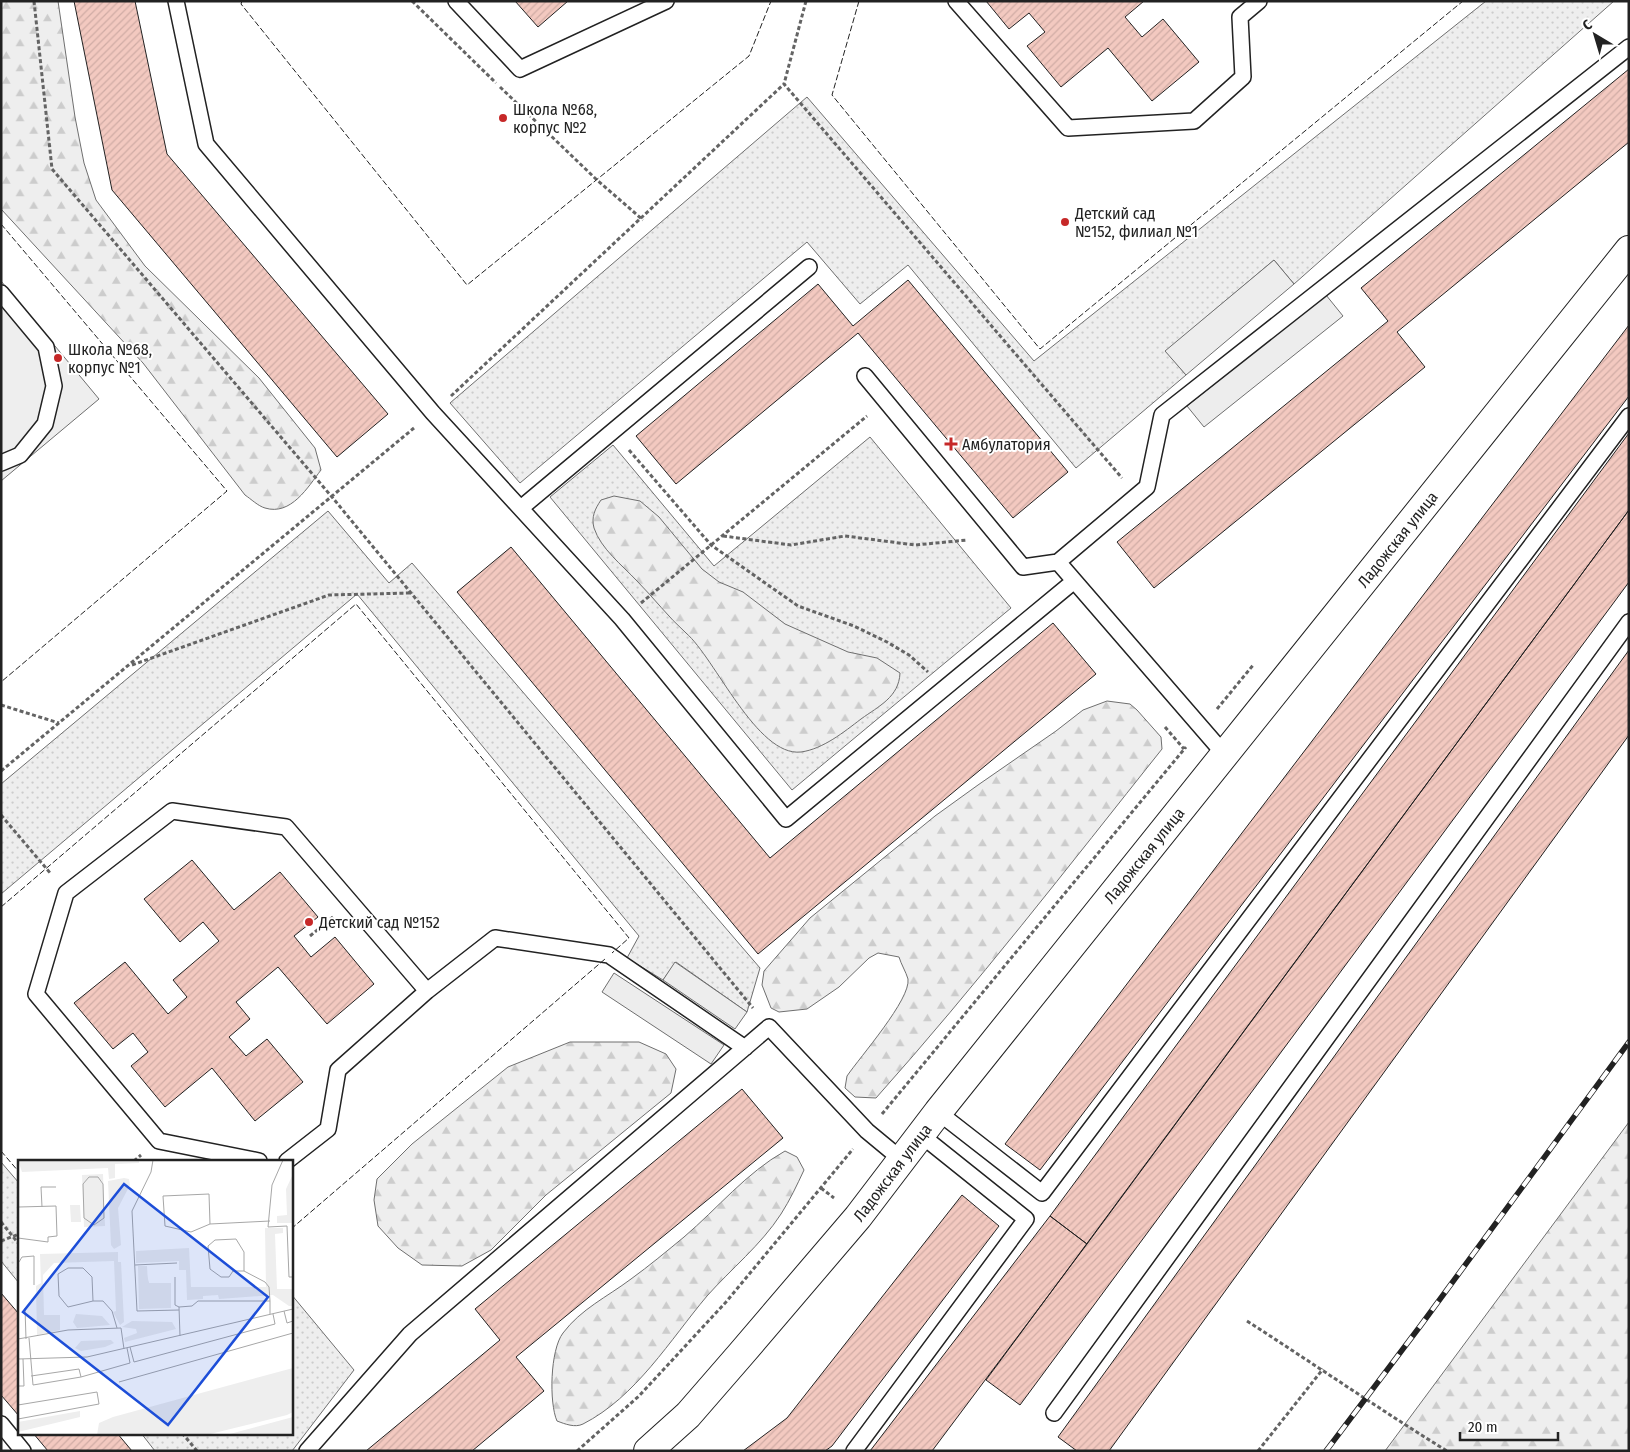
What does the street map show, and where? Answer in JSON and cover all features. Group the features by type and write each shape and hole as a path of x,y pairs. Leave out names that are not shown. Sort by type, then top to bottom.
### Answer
{"street":[{"name":"Ладожская улица","path":"648,1451 688,1415 858,1217 938,1112 1226,756 1629,250"}],"lane":[{"path":"176,1 206,144 432,413 622,619 786,819 1073,582"},
{"path":"456,1 520,70 666,1"},
{"path":"956,1 1068,128 1194,120 1243,77 1240,17 1259,1"},
{"path":"865,376 1023,567 1058,562 1147,486 1162,415 1629,47"},
{"path":"521,508 614,432 808,266"},
{"path":"1,293 46,347 54,386 45,424 20,454 1,463"},
{"path":"938,1112 1042,1193 1629,416"},
{"path":"1058,562 1073,582 1226,756"},
{"path":"1054,1413 1629,622"},
{"path":"254,1160 159,1141 36,994 66,894 172,811 286,827 427,991"},
{"path":"288,1160 328,1129 338,1070 427,991 495,938 609,955 745,1048"},
{"path":"307,1451 410,1334 769,1027 868,1131 902,1160"},
{"path":"854,1451 1026,1219 921,1135"},
{"path":"1,1424 24,1451"}],"path":[{"path":"34,1 52,169 332,497 769,1027"},
{"path":"412,1 597,180 642,220"},
{"path":"1,771 432,413 642,220 784,84 806,1"},
{"path":"784,84 1126,482"},
{"path":"622,619 885,401"},
{"path":"614,432 711,545 798,606 854,626 909,655 944,688"},
{"path":"722,536 791,545 845,536 914,545 964,539 1006,547"},
{"path":"129,666 329,595 411,593"},
{"path":"577,1451 640,1396 726,1302 1258,659"},
{"path":"1,705 59,724"},
{"path":"1,815 66,894"},
{"path":"1,1222 18,1243"},
{"path":"1,1241 18,1234"},
{"path":"1247,1321 1323,1369 1364,1400 1446,1451"},
{"path":"1258,1451 1323,1369"},
{"path":"183,1434 197,1451"}],"green space":[{"path":"1,1 58,1 75,117 84,163 96,200 145,266 259,378 315,448 321,470 304,492 291,504 283,508 265,508 245,495 143,363 1,209"},
{"path":"1486,1 1614,1 1294,284 1274,260 1166,351 1186,375 1076,468 908,265 860,304 807,242 520,483 450,403 807,97 1034,361"},
{"path":"1,281 99,399 1,481"},
{"path":"870,437 1011,608 792,790 550,497 613,445 714,566"},
{"path":"614,496 640,501 659,517 702,569 719,582 743,592 785,624 848,652 877,658 900,673 899,681 892,695 881,705 825,744 809,750 801,752 785,749 769,739 738,704 697,645 612,556 597,536 594,528 594,513 601,500"},
{"path":"328,511 389,583 412,563 760,968 747,1012 676,962 663,980 627,958 639,936 357,594 1,894 1,784"},
{"path":"1107,701 1130,704 1137,710 1161,737 1162,749 986,969 876,1098 855,1097 845,1088 847,1076 884,1028 902,1000 907,988 908,979 899,957 878,953 869,958 839,987 807,1009 779,1012 771,1008 762,985 764,971 810,918 935,816 1083,710"},
{"path":"570,1042 639,1042 666,1054 676,1069 671,1093 546,1195 491,1250 462,1266 422,1265 398,1248 378,1226 374,1200 377,1179 412,1144 508,1067"},
{"path":"1629,1122 1629,1451 1385,1451"},
{"path":"785,1151 797,1157 804,1170 784,1209 764,1236 707,1296 651,1366 620,1399 602,1413 583,1424 577,1426 557,1421 554,1413 552,1377 555,1351 563,1333 586,1310 658,1258 697,1226 745,1180"},
{"path":"1,1162 18,1182 18,1282 1,1261"},
{"path":"292,1295 354,1370 292,1451 155,1451 142,1434 292,1434"}],"shaded area":[{"path":"1274,260 1294,284 1186,375 1165,351"},
{"path":"1326,295 1343,316 1204,427 1187,406"},
{"path":"675,962 747,1012 735,1029 663,980"},
{"path":"614,973 724,1045 711,1064 602,992"}],"building":[{"path":"74,1 135,1 167,154 388,414 337,457 112,190"},
{"path":"515,1 568,1 538,27"},
{"path":"986,1 1144,1 1125,17 1142,37 1163,19 1199,62 1152,101 1108,48 1061,87 1027,46 1045,32 1029,13 1009,29"},
{"path":"1629,69 1629,142 1397,332 1425,367 1154,588 1117,542 1388,321 1361,288"},
{"path":"908,280 1068,472 1013,518 858,333 676,484 636,436 818,284 853,326"},
{"path":"1629,325 1629,396 1040,1170 1005,1144"},
{"path":"1629,433 1629,510 1087,1244 1050,1216"},
{"path":"1629,510 1629,582 1020,1405 986,1380"},
{"path":"511,547 770,858 1053,623 1096,674 758,954 457,592"},
{"path":"1629,650 1629,735 1109,1451 1077,1451 1058,1437"},
{"path":"192,860 234,910 280,872 318,917 294,936 311,957 335,937 374,984 327,1024 278,967 236,1002 250,1019 229,1037 246,1056 267,1039 303,1082 255,1121 212,1068 165,1107 131,1066 148,1052 133,1033 113,1049 74,1003 125,962 168,1014 187,997 173,980 219,941 203,922 180,942 144,899"},
{"path":"742,1089 783,1138 516,1357 544,1391 472,1451 366,1451 500,1340 475,1309"},
{"path":"962,1195 999,1226 832,1446 825,1451 743,1451 787,1418"},
{"path":"1050,1216 1087,1244 932,1451 870,1451"},
{"path":"1,1293 18,1313 18,1415 1,1395"},
{"path":"34,1434 118,1434 132,1451 48,1451"}],"railway":[{"path":"1326,1451 1629,1042"}],"fence":[{"path":"242,1 241,4 467,285 749,56 771,1"},
{"path":"859,1 832,95 1040,349 1463,1"},
{"path":"1,224 227,491 1,682"},
{"path":"1,907 356,604 629,938 612,953"},
{"path":"292,1228 605,959"},
{"path":"1,1151 18,1171"}],"place":[{"name":"Школа №68, корпус №2","path":"503,118"},
{"name":"Детский сад №152, филиал №1","path":"1065,222"},
{"name":"Школа №68, корпус №1","path":"58,358"},
{"name":"Амбулатория","path":"951,444"},
{"name":"Детский сад №152","path":"309,922"}]}
